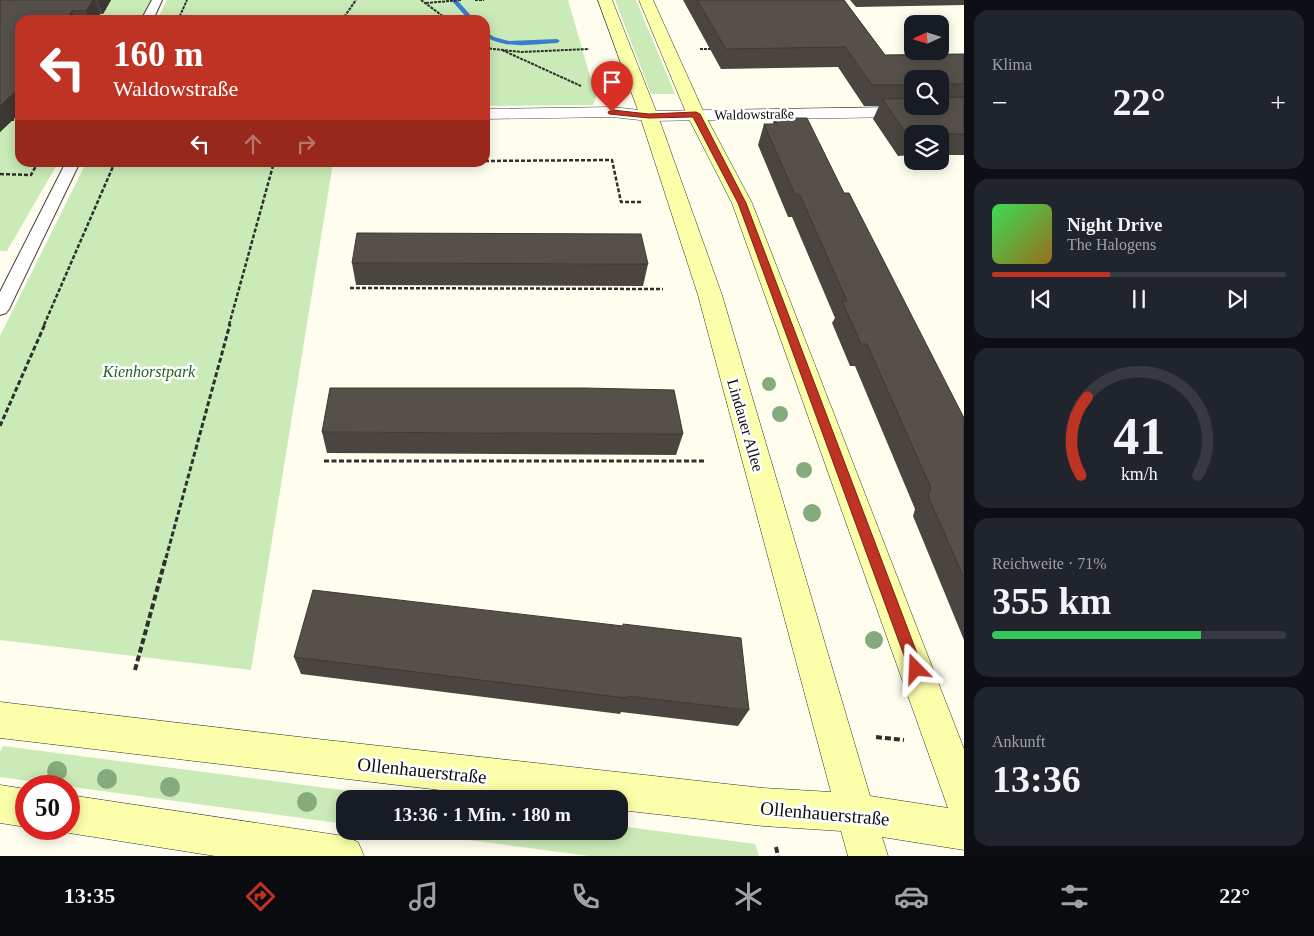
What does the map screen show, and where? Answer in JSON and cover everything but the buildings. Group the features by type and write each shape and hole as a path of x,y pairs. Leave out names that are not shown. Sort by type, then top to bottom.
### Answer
{"main road":[{"name":"Lindauer Allee","path":"605,0 649,116 710,295 868,856"},
{"path":"646,0 696,114 742,203 964,799"},
{"name":"Ollenhauerstraße","path":"0,720 327,759 763,807 856,813 964,830"},
{"path":"0,804 15,806"},
{"path":"80,816 344,856"}],"street":[{"name":"Waldowstraße","path":"490,114 612,112 649,116 964,111"}],"lane":[{"path":"150,15 157,0"},
{"path":"0,309 71,167"}],"path":[{"path":"180,15 187,0"},
{"path":"346,15 356,0"},
{"path":"421,0 441,15"},
{"path":"425,3 462,0"},
{"path":"468,0 484,0"},
{"path":"490,49 589,49"},
{"path":"700,49 719,49"},
{"path":"502,50 588,90"},
{"path":"7,119 15,120"},
{"path":"490,161 612,160 621,202 641,202"},
{"path":"0,174 30,175 35,167"},
{"path":"0,426 113,167"},
{"path":"135,670 273,167"},
{"path":"350,288 663,289"},
{"path":"324,461 705,461"},
{"path":"876,737 909,740"},
{"path":"776,847 778,856"}],"green space":[{"path":"0,0 152,0 144,15 15,15 15,167 56,167 7,251 0,251"},
{"path":"167,0 568,0 596,97 593,105 490,106 490,15 160,15"},
{"path":"615,0 636,0 675,94 651,94"},
{"name":"Kienhorstpark","path":"84,167 332,167 251,670 0,640 0,336"},
{"path":"3,746 342,790 336,790 336,823 80,788 80,775 15,775 15,779 0,777 0,752"},
{"path":"628,827 755,844 759,856 589,856 469,840 628,840"}],"waterway":[{"path":"454,0 468,15"},
{"path":"490,37 509,43 557,41"}],"route":[{"path":"612,112 649,116 696,114 742,203 916,669"}]}
